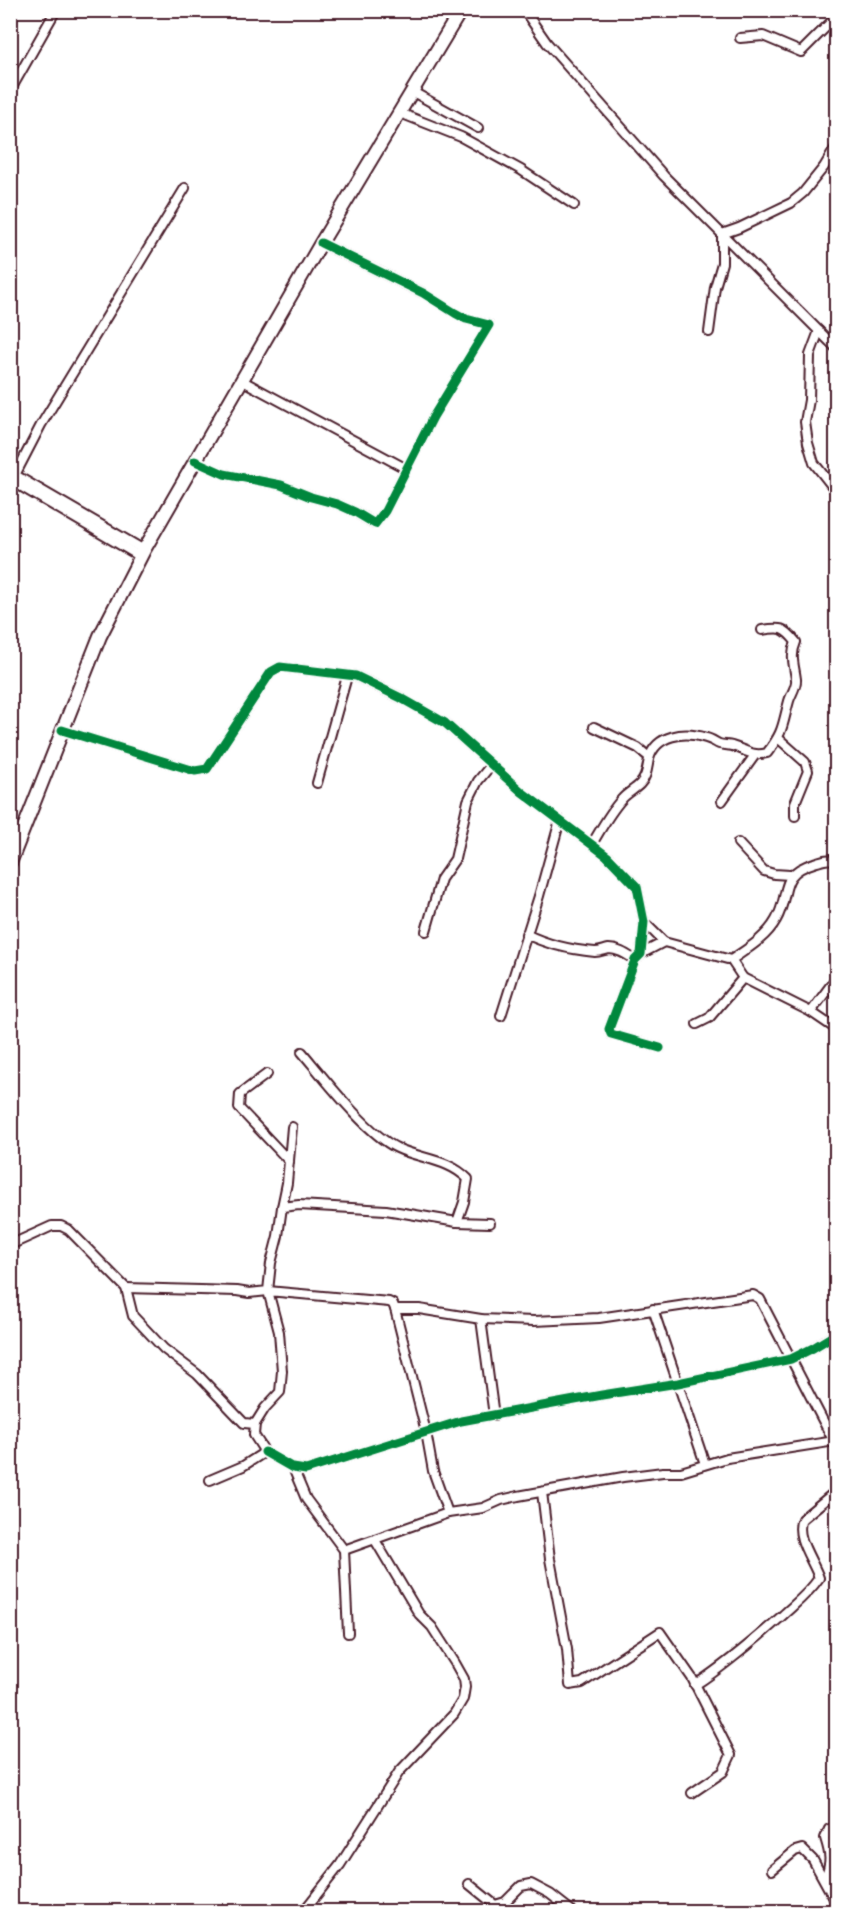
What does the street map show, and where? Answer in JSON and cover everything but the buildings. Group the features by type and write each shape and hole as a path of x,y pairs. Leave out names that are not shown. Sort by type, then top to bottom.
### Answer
{"highway":[{"path":"10,863 100,636 142,553 321,243 461,10"}],"street":[{"path":"10,91 56,10"},
{"path":"524,10 547,43 664,176 837,348"},
{"path":"740,38 763,36 801,52 831,22 837,24"},
{"path":"413,92 478,128"},
{"path":"400,113 462,137 521,170 574,204"},
{"path":"722,234 797,199 824,167 837,147"},
{"path":"142,553 12,477 41,425 185,188"},
{"path":"709,332 715,287 722,263 722,234"},
{"path":"195,461 224,474 281,485 337,504 375,524 385,511 405,468 462,366 489,325 466,319 423,293 321,243"},
{"path":"819,331 810,355 809,400 805,422 814,463 837,491"},
{"path":"241,380 405,468"},
{"path":"592,844 623,798 641,783 648,771 649,757 659,743 681,734 705,737 755,755 767,753 784,727 789,702 797,681 792,667 792,651 796,642 787,631 779,628 762,630"},
{"path":"62,730 201,772 207,769 271,672 280,667 356,676 445,723 522,792 592,844 634,881 644,922 641,954"},
{"path":"317,783 346,675"},
{"path":"594,727 638,748 649,757"},
{"path":"778,738 805,762 808,771 795,803 795,816"},
{"path":"722,801 755,755"},
{"path":"426,931 441,879 454,859 468,801 478,781 491,765"},
{"path":"501,1016 560,820"},
{"path":"738,843 764,871 774,874 790,875 804,866 834,857"},
{"path":"731,960 756,944 776,920 790,875"},
{"path":"644,922 664,942 731,960 743,978 811,1012 837,1029"},
{"path":"526,934 539,940 597,952 610,949 635,960"},
{"path":"660,1048 611,1034 609,1029 635,960 641,954 664,942"},
{"path":"697,1024 709,1018 743,978"},
{"path":"811,1012 837,978"},
{"path":"302,1052 335,1091 378,1135 396,1148 459,1170 468,1179 464,1202 457,1222"},
{"path":"267,1074 240,1094 239,1108 290,1161"},
{"path":"292,1127 290,1161 268,1291 279,1332 281,1386 280,1392 265,1408 255,1424 254,1435 266,1452 293,1468 306,1470 326,1465 461,1421 678,1383 791,1359 837,1334"},
{"path":"282,1207 299,1205 386,1210 457,1222 490,1223"},
{"path":"10,1245 52,1226 61,1226 69,1230 126,1288 133,1316 164,1349 197,1374 244,1423 255,1424"},
{"path":"126,1288 249,1293 268,1291 393,1304 426,1432 433,1472 448,1513"},
{"path":"344,1550 448,1513 464,1513 501,1500 623,1477 681,1472 727,1458 835,1441 760,1299 753,1295 599,1318 534,1321 481,1319 419,1309 395,1309"},
{"path":"653,1309 705,1464"},
{"path":"481,1319 494,1416"},
{"path":"210,1480 243,1466 266,1452"},
{"path":"293,1468 306,1499 344,1550 348,1634"},
{"path":"695,1685 721,1668 811,1591 819,1578 800,1535 800,1524 802,1519 837,1491"},
{"path":"542,1492 550,1559 567,1649 570,1684 582,1683 660,1632 693,1678 731,1755 723,1772 692,1793"},
{"path":"303,1911 340,1865 399,1772 454,1714 463,1699 464,1679 432,1627 419,1614 375,1540"},
{"path":"825,1880 830,1864 830,1851 825,1838 829,1828"},
{"path":"772,1870 795,1851 802,1849 813,1860 837,1902"},
{"path":"469,1884 495,1905 505,1902 521,1886 531,1884 550,1894 573,1911"}],"cycle path":[{"path":"195,461 224,474 281,485 337,504 375,524 385,511 433,417 489,325 466,319 423,293 321,243"},
{"path":"62,730 195,771 207,769 271,672 280,667 356,676 401,698 445,723 522,792 607,856 637,887 644,922 641,954 635,960 609,1029 611,1034 660,1048"},
{"path":"265,1452 293,1468 306,1470 461,1421 678,1383 791,1359 836,1334"}]}
